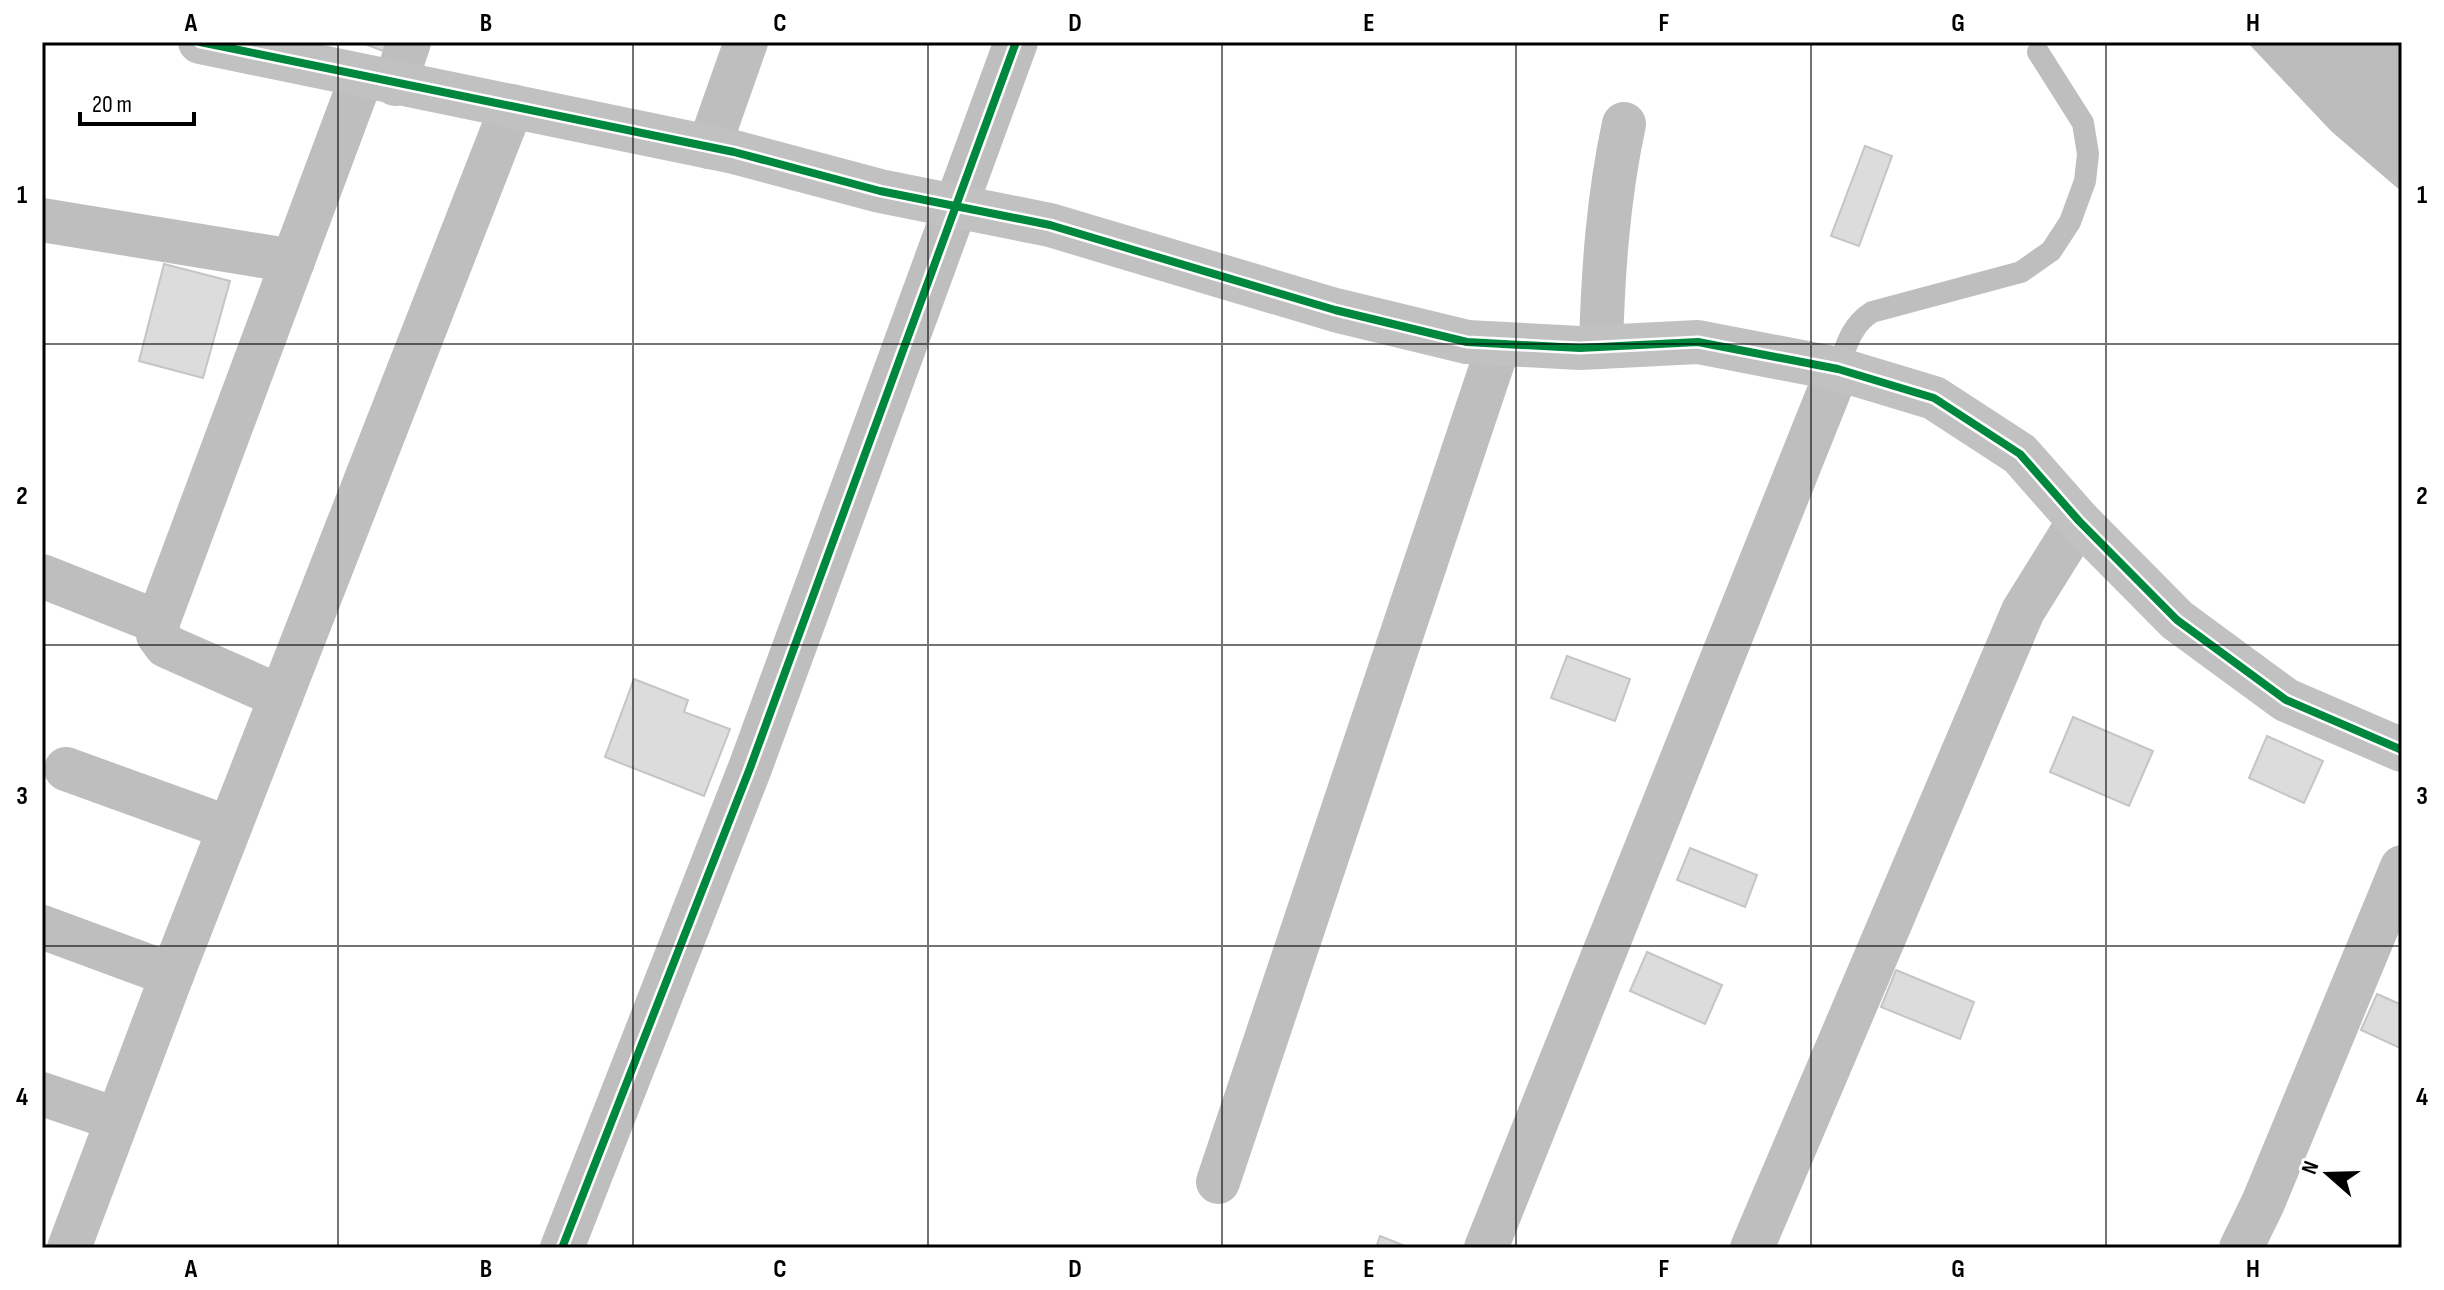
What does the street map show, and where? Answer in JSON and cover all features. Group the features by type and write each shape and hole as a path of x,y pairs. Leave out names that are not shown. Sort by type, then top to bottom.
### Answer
{"street":[{"path":"200,42 709,147 880,191 1050,225 1335,310 1467,342 1601,347 1698,342 1838,369 1934,398 2020,454 2079,521 2177,620 2286,700 2402,750"},
{"path":"281,697 166,646 158,635 158,622 293,261 379,80 409,42"},
{"path":"709,147 746,42"},
{"path":"562,1248 750,768 1016,42"},
{"path":"69,1248 116,1119 512,106"},
{"path":"1601,347 1604,257 1624,124"},
{"path":"42,220 293,261"},
{"path":"1218,1182 1499,344"},
{"path":"1496,1245 1838,369"},
{"path":"1752,1248 2023,611 2079,521"},
{"path":"42,576 158,622"},
{"path":"66,769 229,828"},
{"path":"2241,1248 2263,1203 2402,867"},
{"path":"42,927 172,975"},
{"path":"42,1094 116,1119"}],"lane":[{"path":"1838,369 1853,329 1862,318 1872,312 2021,272 2051,251 2070,222 2085,181 2088,154 2083,123 2038,52"}],"shaded area":[{"path":"2247,42 2402,42 2402,192 2331,131"}],"building":[{"path":"360,42 386,42 383,51"},
{"path":"1865,146 1892,156 1859,246 1831,236"},
{"path":"164,264 230,281 203,378 139,361"},
{"path":"1567,656 1630,679 1615,721 1551,698"},
{"path":"634,679 688,700 684,712 730,729 704,796 605,757"},
{"path":"2073,717 2153,751 2129,806 2050,772"},
{"path":"2267,736 2323,761 2304,803 2249,778"},
{"path":"1690,848 1757,875 1745,907 1677,880"},
{"path":"1647,952 1722,985 1705,1024 1630,991"},
{"path":"1896,970 1974,1002 1960,1039 1881,1007"},
{"path":"2377,994 2402,1005 2402,1049 2361,1030"},
{"path":"1380,1236 1410,1248 1376,1248"}],"cycle path":[{"path":"200,42 734,152 880,191 1050,225 1335,310 1467,342 1580,348 1698,342 1838,369 1934,398 2020,454 2079,521 2177,620 2286,700 2402,750"},
{"path":"562,1248 750,768 1016,42"}]}
